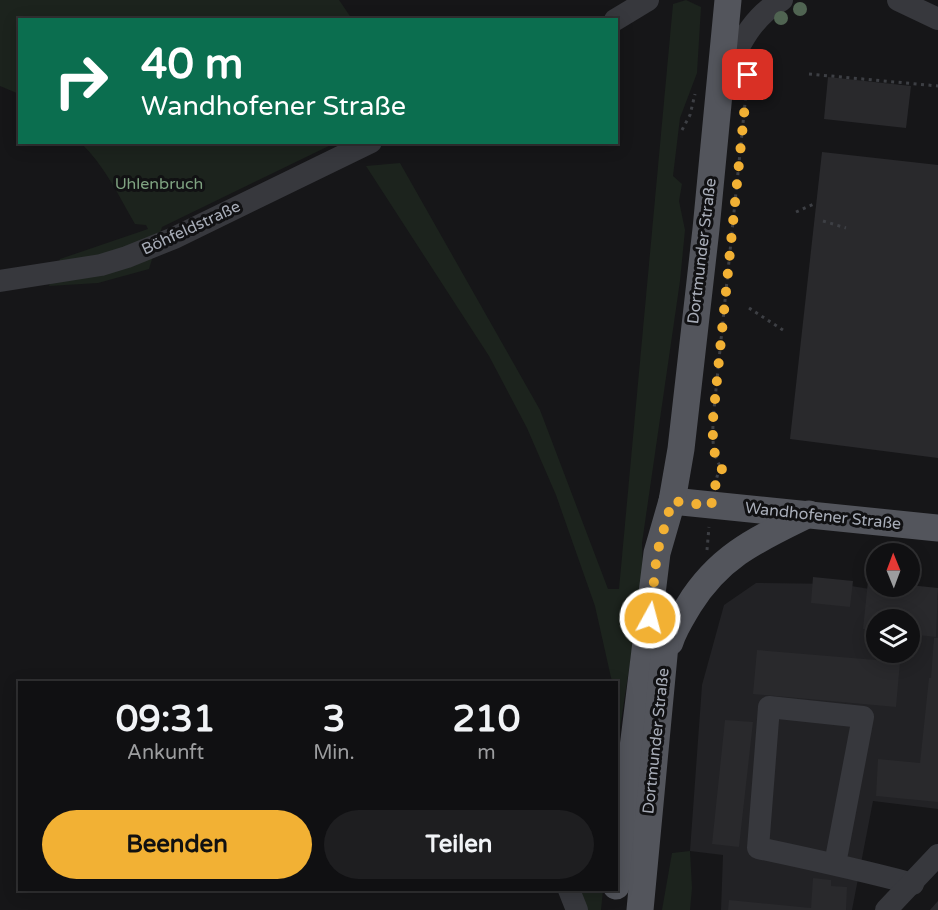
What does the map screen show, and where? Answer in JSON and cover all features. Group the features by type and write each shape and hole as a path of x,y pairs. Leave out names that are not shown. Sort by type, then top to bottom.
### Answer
{"main road":[{"name":"Dortmunder Straße","path":"618,872 657,553 672,501 681,449 728,0"},
{"name":"Dortmunder Straße","path":"640,910 674,556 672,501"},
{"name":"Wandhofener Straße","path":"672,501 938,528"},
{"path":"664,663 674,630 702,584 742,548 810,514"},
{"name":"Dortmunder Straße","path":"614,910 616,891"}],"street":[{"path":"618,18 648,0"},
{"path":"721,81 754,22 767,8 782,0"},
{"path":"898,0 938,19"},
{"name":"Böhfeldstraße","path":"0,281 89,267 128,257 174,238 366,144"},
{"path":"835,864 863,717 769,707 758,848 835,864 913,884"},
{"path":"886,910 938,855"},
{"path":"569,891 577,910"}],"path":[{"path":"711,575 705,567 711,506 718,473 722,469 714,456 712,446 713,419 748,64"},
{"path":"809,74 938,86"},
{"path":"796,212 816,203"},
{"path":"824,221 846,228"},
{"path":"749,309 786,332"}],"shaded area":[{"path":"756,583 839,584 866,588 866,597 919,597 938,600 938,809 873,801 852,910 721,910 723,855 690,851 702,685 724,605"}],"green space":[{"path":"0,0 339,0 351,18 18,18 18,94 0,86"},
{"path":"686,0 701,7 697,73 680,118 673,176 682,184 679,201 685,230 680,281 642,543 643,579 618,741 618,681 612,681 595,606 556,495 527,428 489,356 366,166 400,163 540,410 608,589 619,589 673,4"},
{"name":"Uhlenbruch","path":"82,144 333,144 162,227 149,269 98,283 49,286 60,259 148,229 146,225 135,224 104,171"},
{"path":"690,851 692,888 690,910 662,910 672,853"},
{"path":"573,891 603,891 601,910 569,910"}],"building":[{"path":"828,77 911,86 906,128 824,119"},
{"path":"822,152 938,165 938,458 790,439"},
{"path":"813,577 853,581 850,607 811,603"},
{"path":"920,586 938,588 936,637 920,635 920,609 866,609 866,629 863,629 866,597 920,597"},
{"path":"934,638 938,638 938,802 876,796 878,759 920,763"},
{"path":"757,650 866,659 866,663 900,663 896,707 753,694"},
{"path":"725,720 753,722 739,847 712,844"},
{"path":"813,878 831,880 831,886 847,887 846,910 728,910 729,900 811,908"},
{"path":"938,901 938,910 930,910"}],"route":[{"path":"650,618 657,553 672,501 711,506 718,473 722,469 714,456 712,446 713,419 748,75"}]}
